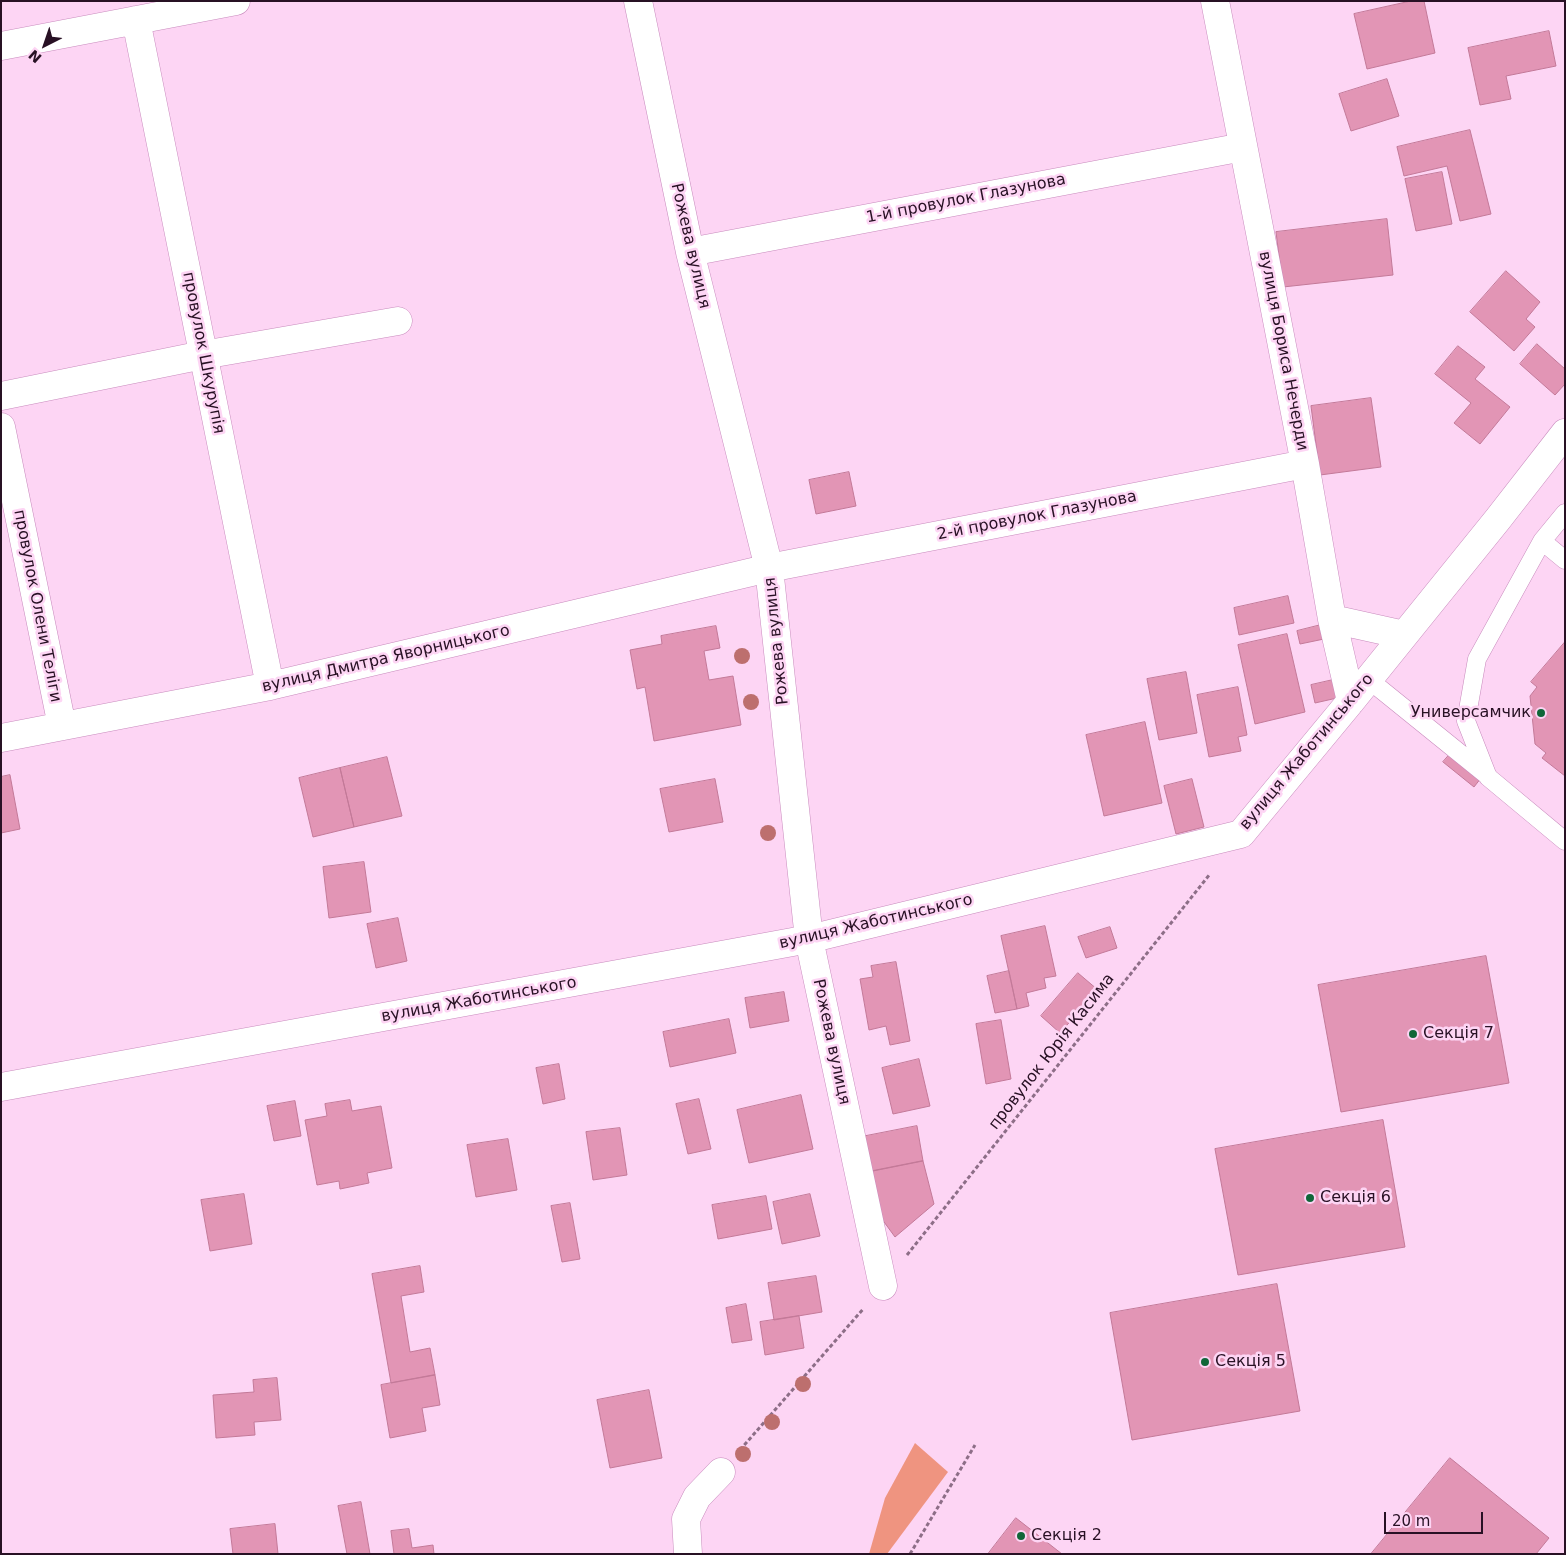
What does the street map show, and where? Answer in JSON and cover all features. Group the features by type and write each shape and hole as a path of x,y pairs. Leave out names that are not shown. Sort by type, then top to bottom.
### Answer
{"street":[{"path":"1,46 236,1"},
{"name":"Рожева вулиця","path":"638,1 690,252 769,568 809,939 882,1286"},
{"name":"вулиця Бориса Нечерди","path":"1215,1 1332,619 1351,701"},
{"name":"провулок Шкурупія","path":"136,20 270,686"},
{"name":"1-й провулок Глазунова","path":"690,252 1243,147"},
{"path":"1,396 203,355 398,320"},
{"name":"провулок Олени Теліги","path":"1,427 62,726"},
{"name":"вулиця Жаботинського","path":"1,1087 809,939 1241,834 1368,680 1565,433"},
{"name":"2-й провулок Глазунова","path":"769,568 1304,464"},
{"name":"вулиця Дмитра Яворницького","path":"1,738 270,686 769,568"},
{"path":"1332,619 1404,635"},
{"path":"688,1554 686,1520 697,1497 721,1472"}],"lane":[{"path":"1488,777 1466,721 1477,659 1542,541 1562,520"},
{"path":"1542,541 1565,560"},
{"path":"1368,680 1565,841"}],"path":[{"name":"провулок Юрія Касима","path":"721,1472 882,1286 1211,873"},
{"path":"910,1554 975,1445"}],"shaded area":[{"path":"915,1443 948,1472 887,1554 869,1554 885,1498"}],"building":[{"path":"1411,1 1424,1 1435,53 1367,69 1354,14"},
{"path":"1549,31 1556,66 1506,76 1511,99 1480,105 1468,48"},
{"path":"1387,79 1399,116 1351,131 1339,94"},
{"path":"1470,130 1491,214 1460,221 1447,166 1404,176 1397,147"},
{"path":"1442,172 1452,224 1416,231 1405,179"},
{"path":"1387,219 1393,275 1283,287 1276,232"},
{"path":"1506,271 1540,302 1526,319 1535,327 1514,351 1470,312"},
{"path":"1537,344 1565,369 1565,384 1555,395 1520,364"},
{"path":"1458,346 1485,367 1475,379 1510,407 1480,444 1454,423 1471,403 1435,374"},
{"path":"1371,398 1381,467 1320,475 1311,406"},
{"path":"849,472 856,506 816,514 809,480"},
{"path":"1288,596 1294,623 1239,635 1234,608"},
{"path":"1321,625 1324,639 1300,644 1297,631"},
{"path":"716,626 720,648 704,651 709,680 733,676 741,725 654,741 645,687 637,689 630,650 662,644 661,636"},
{"path":"1287,634 1305,712 1255,724 1238,645"},
{"path":"1565,642 1565,776 1542,758 1546,753 1535,744 1530,696 1537,687 1531,682"},
{"path":"1186,672 1197,733 1159,740 1147,679"},
{"path":"1333,680 1337,698 1315,703 1311,685"},
{"path":"1238,687 1247,735 1238,737 1241,751 1209,757 1197,695"},
{"path":"1145,722 1162,803 1104,816 1086,735"},
{"path":"1451,753 1481,778 1474,787 1443,762"},
{"path":"387,757 402,816 354,827 340,768"},
{"path":"340,768 354,827 313,837 299,778"},
{"path":"10,775 20,829 1,833 1,777"},
{"path":"715,779 723,822 669,832 660,789"},
{"path":"1192,779 1204,827 1176,834 1164,786"},
{"path":"364,862 371,912 329,918 323,867"},
{"path":"398,918 407,961 376,968 367,924"},
{"path":"1045,926 1056,976 1044,978 1046,988 1026,993 1029,1006 1017,1009 1001,936"},
{"path":"1110,927 1117,948 1086,958 1078,937"},
{"name":"Секція 7","path":"1486,956 1509,1083 1341,1112 1318,985"},
{"path":"896,962 910,1041 890,1045 886,1026 869,1030 860,979 873,977 871,966"},
{"path":"1009,971 1017,1009 995,1013 987,976"},
{"path":"1078,973 1098,990 1060,1033 1041,1016"},
{"path":"784,992 789,1021 750,1028 745,998"},
{"path":"729,1019 736,1053 670,1067 663,1032"},
{"path":"1001,1020 1011,1079 986,1084 976,1024"},
{"path":"919,1059 930,1106 893,1114 882,1068"},
{"path":"559,1064 565,1099 543,1104 536,1068"},
{"path":"801,1095 813,1149 749,1163 737,1110"},
{"path":"699,1099 711,1149 688,1154 676,1104"},
{"path":"350,1100 352,1111 381,1106 392,1168 367,1173 369,1183 340,1189 339,1181 317,1185 305,1120 327,1116 325,1104"},
{"path":"295,1101 301,1136 274,1141 267,1106"},
{"name":"Секція 6","path":"1383,1120 1405,1247 1238,1275 1215,1149"},
{"path":"917,1126 923,1161 868,1172 861,1137"},
{"path":"620,1128 627,1175 593,1180 586,1132"},
{"path":"508,1139 517,1190 476,1197 467,1145"},
{"path":"923,1161 934,1204 895,1237 879,1215 868,1172"},
{"path":"244,1194 252,1244 210,1251 201,1200"},
{"path":"810,1194 820,1236 782,1244 773,1202"},
{"path":"766,1196 772,1229 718,1239 712,1205"},
{"path":"570,1203 580,1259 562,1262 551,1206"},
{"path":"420,1266 424,1292 401,1296 410,1352 430,1348 435,1375 391,1383 372,1274"},
{"path":"816,1276 822,1312 774,1320 768,1283"},
{"name":"Секція 5","path":"1277,1284 1300,1411 1132,1440 1110,1313"},
{"path":"746,1304 752,1340 732,1343 726,1308"},
{"path":"799,1316 804,1348 765,1355 760,1322"},
{"path":"435,1375 440,1405 422,1408 426,1431 390,1438 381,1385"},
{"path":"277,1378 281,1420 254,1422 255,1435 216,1438 213,1395 254,1392 253,1380"},
{"path":"649,1390 662,1458 610,1468 597,1400"},
{"path":"1450,1458 1549,1538 1536,1554 1371,1554"},
{"path":"361,1502 370,1554 347,1554 338,1506"},
{"name":"Секція 2","path":"1016,1518 1062,1554 988,1554"},
{"path":"275,1524 278,1554 233,1554 230,1529"},
{"path":"409,1529 412,1548 433,1545 434,1554 394,1554 391,1531"}],"place":[{"name":"Универсамчик","path":"1541,713"},
{"name":"Секція 7","path":"1413,1034"},
{"name":"Секція 6","path":"1310,1198"},
{"name":"Секція 5","path":"1205,1362"},
{"name":"Секція 2","path":"1021,1536"}]}
